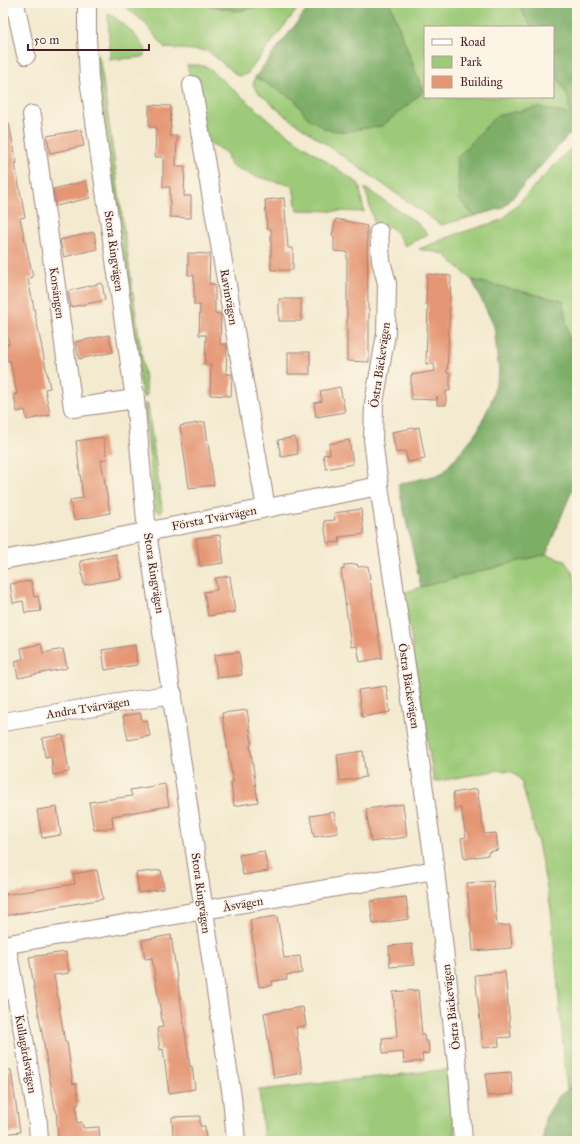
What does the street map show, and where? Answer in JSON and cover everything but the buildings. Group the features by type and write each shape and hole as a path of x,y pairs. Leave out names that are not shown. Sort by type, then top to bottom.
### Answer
{"street":[{"path":"15,3 26,55"},
{"name":"Stora Ringvägen","path":"87,3 87,37 90,79 135,399 148,532 232,1097 236,1141"},
{"name":"Ravinvägen","path":"192,85 266,508"},
{"name":"Korsängen","path":"32,115 73,408 135,399"},
{"name":"Östra Bäckevägen","path":"379,232 381,261 387,283 385,348 377,384 373,421 374,440 379,486 435,870 458,1073 464,1141"},
{"name":"Första Tvärvägen","path":"3,560 379,486"},
{"name":"Andra Tvärvägen","path":"3,722 173,694"},
{"name":"Åsvägen","path":"5,945 435,870"},
{"name":"Kullagårdsvägen","path":"5,945 23,1032 38,1124 39,1141"}],"green space":[{"path":"121,3 204,3 206,5 237,11 277,3 302,3 247,74 238,76 208,51 165,48 144,22"},
{"path":"204,3 277,3 237,11 206,5"},
{"path":"312,3 390,3 423,92 382,126 345,132 325,129 307,117 295,100 255,77"},
{"path":"390,3 518,3 530,26 424,26 424,98 554,98 554,69 568,97 570,115 538,107 460,200 474,216 441,225 283,114 257,91 253,85 255,77 295,100 307,117 346,132 382,126 423,92"},
{"path":"518,3 577,3 577,131 575,128 503,208 474,216 460,200 457,158 496,116 538,107 570,115 568,97 554,69 554,26 530,26"},
{"path":"108,13 125,25 138,39 146,50 143,57 110,60"},
{"path":"95,53 99,56 103,81 147,394 145,397 142,395"},
{"path":"187,65 207,67 277,127 359,184 364,212 297,210 293,186 254,176 231,165 226,153 207,141"},
{"path":"577,142 577,392 563,301 472,280 444,254 419,249 457,234 502,220"},
{"path":"365,188 416,222 428,234 405,246 396,232 390,227 375,225"},
{"path":"472,280 563,301 577,392 577,478 546,554 421,587 398,484 442,474 477,432 491,402 499,372 494,326"},
{"path":"144,404 147,404 148,406 162,509 160,513 155,510"},
{"path":"546,554 564,560 573,573 577,591 577,1082 567,1090 551,909 538,843 521,780 512,772 500,770 434,782 404,593 421,587"},
{"path":"450,1069 456,1141 264,1141 259,1090"},
{"path":"577,1082 577,1141 543,1141 545,1118 559,1096"}]}
